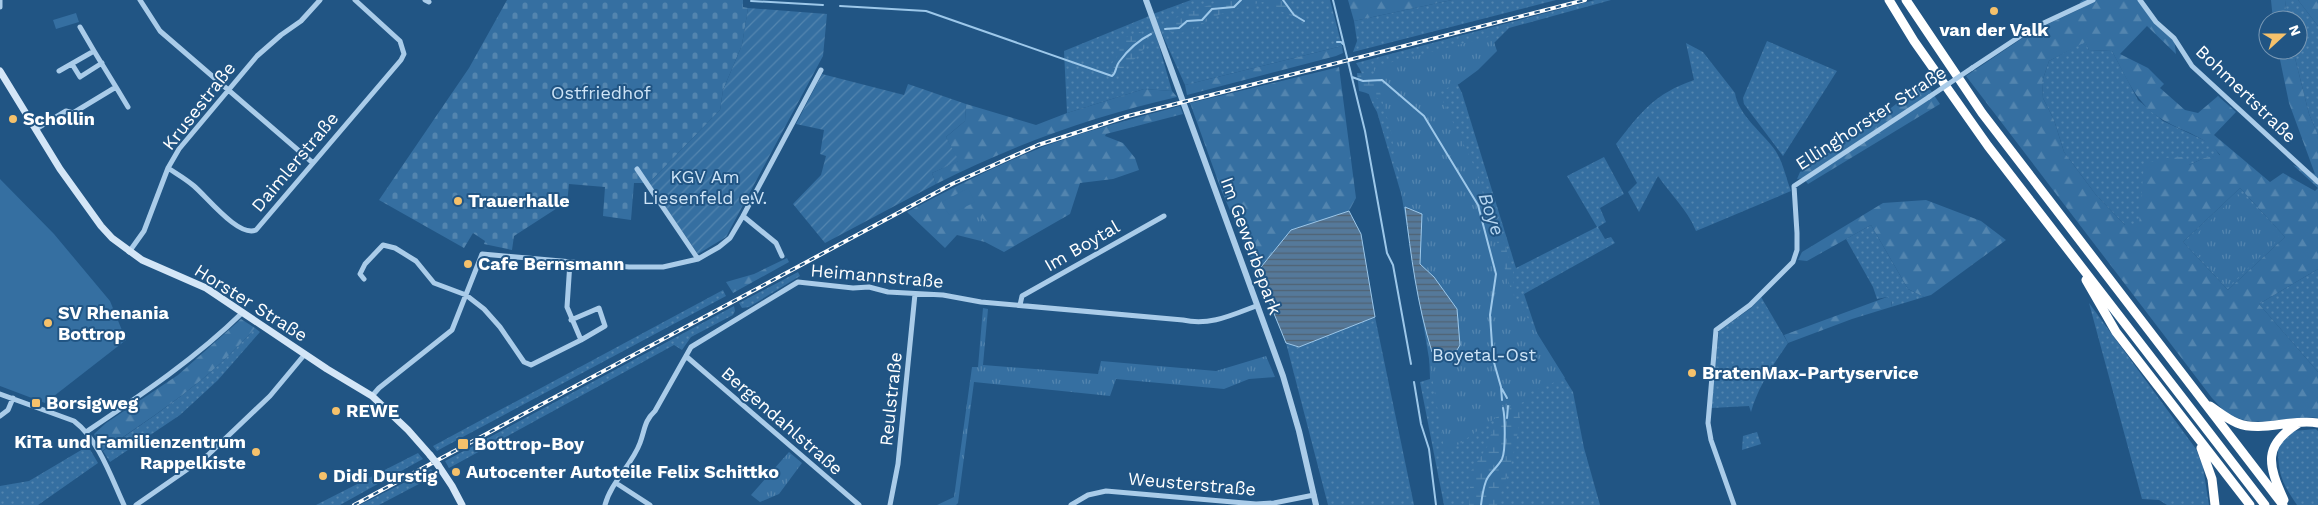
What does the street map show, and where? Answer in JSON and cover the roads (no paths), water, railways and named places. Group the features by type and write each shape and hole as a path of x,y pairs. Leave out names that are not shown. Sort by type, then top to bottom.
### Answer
{"highway":[{"path":"1906,0 1982,113 2285,505"},
{"path":"1888,2 1982,138 2265,505"},
{"path":"2072,256 2116,332 2250,505"},
{"path":"2204,402 2228,418 2244,425 2263,426 2299,422 2318,424"},
{"path":"2285,505 2274,477 2271,454 2280,437 2299,422"},
{"path":"2192,430 2206,458 2212,479 2215,505"}],"main road":[{"name":"Horster Straße","path":"0,71 2,80 101,226 129,252 142,260 206,288 372,396 408,430 430,455 448,480 462,505"}],"street":[{"path":"0,0 0,7"},
{"path":"140,0 160,31 313,163"},
{"name":"Krusestraße","path":"129,252 144,231 168,168 179,149 257,56 281,35 301,22 320,0"},
{"name":"Im Gewerbepark","path":"1146,0 1292,404 1316,505"},
{"name":"Ellinghorster Straße","path":"1734,505 1711,440 1708,423 1716,330 1750,305 1793,262 1797,250 1794,186 2030,29 2093,0"},
{"name":"Bohmertstraße","path":"2140,0 2156,22 2174,38 2192,66 2318,182"},
{"name":"Daimlerstraße","path":"168,168 194,185 228,219 250,232 256,230 401,60 404,50 400,41 359,1"},
{"path":"80,26 128,107"},
{"path":"59,72 94,50"},
{"path":"72,64 80,76 102,63"},
{"path":"372,396 379,388 452,330 482,254 658,267 698,259 727,242 743,216 821,70"},
{"path":"36,129 66,111 73,113 116,87"},
{"path":"637,169 698,259"},
{"path":"743,216 776,243 782,256"},
{"name":"Im Boytal","path":"1020,305 1022,296 1164,216"},
{"path":"364,279 360,274 366,264 383,245 387,245 421,264 434,283 466,295 493,319 528,365 581,340 605,326 599,308 571,320"},
{"path":"570,262 567,302 571,320 581,340"},
{"name":"Heimannstraße","path":"605,505 616,483 637,450 648,418 655,412 691,347 798,282 853,288 869,287 888,292 943,295 981,302 1201,323 1213,322 1256,306"},
{"name":"Reulstraße","path":"890,505 898,464 916,294"},
{"path":"86,432 183,366 243,312"},
{"path":"136,505 208,455 270,396 305,354"},
{"name":"Bergendahlstraße","path":"687,357 859,505"},
{"path":"0,394 74,421 86,432 94,445 124,505"},
{"path":"0,416 8,410 13,398"},
{"path":"616,483 650,505"},
{"name":"Weusterstraße","path":"1071,505 1088,495 1106,491 1256,504 1274,503 1314,495"}],"waterway":[{"path":"1165,29 1179,28 1187,21 1202,20 1212,9 1234,7 1241,0"},
{"path":"1283,0 1294,15 1304,21"},
{"name":"Boye","path":"1333,0 1365,131 1387,253 1393,265 1411,364"},
{"path":"751,1 823,5"},
{"path":"840,6 926,11 1112,76 1126,54 1151,34"},
{"name":"Boye","path":"1337,42 1343,44"},
{"name":"Boye","path":"1352,77 1363,81 1382,80 1424,116 1478,205 1496,274 1490,315 1493,359 1501,387 1502,400"},
{"name":"Boye","path":"1414,382 1421,424 1429,449 1436,505"},
{"name":"Boye","path":"1502,389 1507,398"},
{"name":"Boye","path":"1507,418 1508,406"},
{"name":"Boye","path":"1481,505 1486,481 1503,455 1505,433 1503,408"}],"railway":[{"path":"354,505 952,184 1038,145 1128,116 1585,0"}],"place":[{"name":"van der Valk","path":"1994,11"},
{"name":"Schollin","path":"13,119"},
{"name":"Trauerhalle","path":"458,201"},
{"name":"Cafe Bernsmann","path":"468,264"},
{"name":"SV Rhenania Bottrop","path":"48,323"},
{"name":"BratenMax-Partyservice","path":"1692,373"},
{"name":"Borsigweg","path":"36,403"},
{"name":"REWE","path":"336,411"},
{"name":"Bottrop-Boy","path":"463,444"},
{"name":"KiTa und Familienzentrum Rappelkiste","path":"256,452"},
{"name":"Autocenter Autoteile Felix Schittko","path":"456,472"},
{"name":"Didi Durstig","path":"323,476"}],"park label":[{"name":"Ostfriedhof","path":"601,93"},
{"name":"KGV Am Liesenfeld e.V.","path":"705,187"},
{"name":"Boyetal-Ost","path":"1484,355"}]}
